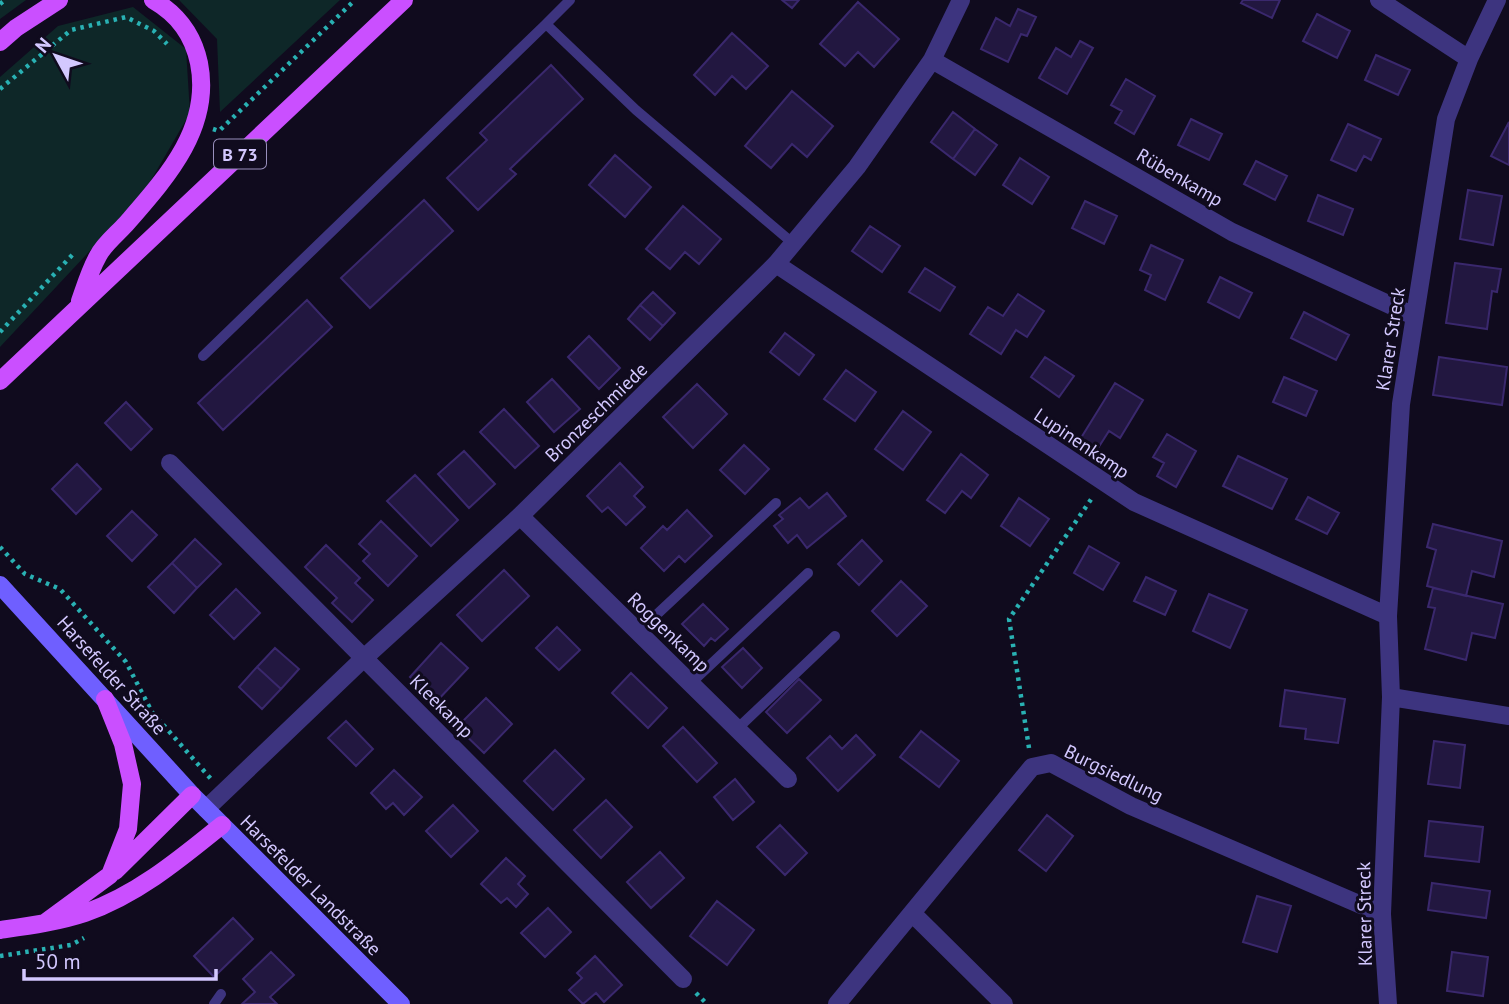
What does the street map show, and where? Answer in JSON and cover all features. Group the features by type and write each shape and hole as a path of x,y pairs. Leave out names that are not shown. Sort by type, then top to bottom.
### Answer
{"main road":[{"path":"0,42 16,28 59,0"},
{"path":"77,309 98,255 154,192 181,154 196,124 201,95 200,70 195,47 185,27 172,13 153,0"},
{"name":"B 73","path":"0,381 404,0"},
{"name":"Harsefelder Straße","path":"0,585 192,795"},
{"path":"105,699 123,744 132,784 128,829 110,875"},
{"path":"46,922 110,875 192,795"},
{"name":"Harsefelder Landstraße","path":"192,795 401,1004"},
{"path":"0,930 85,913 118,898 152,879 222,825"}],"street":[{"name":"Bronzeschmiede","path":"206,809 364,657 520,516 795,245 857,167 932,60 961,0"},
{"path":"1379,0 1469,59"},
{"name":"Klarer Streck","path":"1388,1004 1382,914 1391,697 1388,616 1401,404 1446,119 1469,59 1497,0"},
{"name":"Rübenkamp","path":"932,60 1232,232 1414,316"},
{"name":"Lupinenkamp","path":"776,264 1134,502 1388,616"},
{"name":"Kleekamp","path":"170,463 683,979"},
{"name":"Roggenkamp","path":"520,516 788,779"},
{"path":"1391,697 1509,716"},
{"name":"Burgsiedlung","path":"1032,766 1051,763 1131,807 1382,914"},
{"path":"837,1004 1032,766"},
{"path":"912,913 1004,1004"}],"lane":[{"path":"203,356 570,0"},
{"path":"546,24 636,110 795,245"},
{"path":"638,632 776,503"},
{"path":"691,683 808,573"},
{"path":"737,729 835,636"}],"path":[{"path":"0,4 5,0"},
{"path":"196,124 219,131 355,0"},
{"path":"0,89 71,30 126,17 154,31 174,51"},
{"path":"0,332 81,246"},
{"path":"1032,766 1009,619 1103,482"}],"green space":[{"path":"0,0 26,0 0,19"},
{"path":"179,0 340,0 220,112 217,39"},
{"path":"133,7 186,49 190,113 143,194 0,347 0,77 58,26"}],"building":[{"path":"782,0 799,0 792,8"},
{"path":"1243,0 1280,0 1272,18 1241,3"},
{"path":"858,2 899,39 874,67 858,52 845,66 820,44"},
{"path":"1018,9 1036,17 1027,36 1021,34 1008,62 981,49 996,18 1010,26"},
{"path":"1317,14 1350,31 1337,58 1303,41"},
{"path":"732,33 768,66 746,89 732,76 715,95 694,75"},
{"path":"1080,41 1093,48 1067,94 1039,78 1056,48 1071,57"},
{"path":"1376,55 1410,70 1398,95 1365,80"},
{"path":"551,65 583,99 510,169 516,174 478,210 447,178 487,140 480,133"},
{"path":"1126,79 1155,96 1134,134 1115,123 1122,111 1111,105"},
{"path":"792,91 833,126 807,157 792,144 771,168 745,146"},
{"path":"953,112 975,129 953,159 931,142"},
{"path":"1191,119 1222,134 1209,160 1178,145"},
{"path":"1509,122 1509,165 1491,156"},
{"path":"1348,124 1381,139 1371,160 1364,156 1356,171 1331,160"},
{"path":"975,129 997,145 975,175 953,159"},
{"path":"615,155 651,187 625,217 589,185"},
{"path":"1020,158 1049,177 1032,204 1003,185"},
{"path":"1256,161 1287,176 1275,200 1244,184"},
{"path":"1468,190 1502,196 1493,245 1460,239"},
{"path":"1318,195 1353,209 1343,235 1308,221"},
{"path":"424,200 453,231 370,308 341,278"},
{"path":"1085,201 1117,216 1104,244 1072,228"},
{"path":"683,206 721,239 699,264 685,252 670,269 646,249"},
{"path":"870,226 900,246 882,272 852,251"},
{"path":"1151,245 1183,260 1165,300 1145,290 1151,275 1140,270"},
{"path":"1455,263 1501,269 1497,292 1492,291 1487,329 1446,323"},
{"path":"925,268 955,287 940,311 909,292"},
{"path":"1220,277 1252,293 1239,318 1208,302"},
{"path":"653,292 675,313 663,326 640,305"},
{"path":"1018,294 1044,311 1027,337 1016,330 1001,354 970,334 988,307 1003,316"},
{"path":"307,300 332,327 223,430 198,403"},
{"path":"640,305 663,326 650,340 628,319"},
{"path":"1304,312 1349,335 1336,360 1291,338"},
{"path":"785,333 814,355 799,375 770,352"},
{"path":"589,336 620,368 599,389 568,357"},
{"path":"1045,357 1074,376 1059,397 1031,377"},
{"path":"1439,357 1507,367 1502,405 1433,395"},
{"path":"846,370 876,392 855,421 824,399"},
{"path":"1284,377 1317,391 1306,416 1273,402"},
{"path":"552,379 580,409 554,432 527,402"},
{"path":"1115,383 1143,400 1120,438 1109,431 1093,456 1076,446"},
{"path":"697,384 727,414 693,448 663,417"},
{"path":"126,402 152,429 131,450 105,423"},
{"path":"504,409 539,446 515,468 480,432"},
{"path":"903,411 931,432 903,470 875,449"},
{"path":"1167,434 1196,451 1176,487 1157,476 1164,463 1153,457"},
{"path":"744,445 769,469 745,494 720,470"},
{"path":"464,451 495,484 469,508 438,474"},
{"path":"961,454 988,475 971,498 962,491 945,513 927,500"},
{"path":"1238,456 1287,479 1272,509 1223,486"},
{"path":"620,463 643,487 634,496 645,507 626,525 608,507 602,512 587,496"},
{"path":"77,464 101,489 76,514 52,489"},
{"path":"415,475 458,520 431,546 387,501"},
{"path":"827,493 846,516 807,548 797,535 788,543 774,526 783,519 779,515 800,498 809,508"},
{"path":"1308,497 1339,513 1327,534 1296,519"},
{"path":"1019,498 1049,519 1030,546 1001,526"},
{"path":"687,510 712,536 685,562 679,556 664,571 641,548 663,526 667,530"},
{"path":"132,511 157,535 132,561 107,536"},
{"path":"381,521 417,556 388,586 363,561 370,554 359,544"},
{"path":"1433,524 1502,541 1494,577 1472,571 1466,596 1427,586 1436,550 1427,547"},
{"path":"195,539 221,564 197,588 172,563"},
{"path":"862,540 882,561 859,585 838,564"},
{"path":"326,545 360,578 355,583 373,600 352,622 332,603 337,598 305,567"},
{"path":"1089,546 1119,563 1103,590 1074,573"},
{"path":"172,563 197,588 174,613 148,587"},
{"path":"504,570 529,596 482,641 457,615"},
{"path":"1146,577 1176,591 1165,615 1134,601"},
{"path":"901,581 927,606 897,636 872,611"},
{"path":"1433,588 1503,604 1495,638 1472,633 1466,660 1425,649 1435,608 1428,607"},
{"path":"236,589 260,613 234,639 210,615"},
{"path":"1209,594 1247,610 1230,648 1193,631"},
{"path":"703,604 728,629 715,641 711,638 704,646 682,624"},
{"path":"557,627 580,650 559,670 536,648"},
{"path":"441,643 468,668 436,702 410,677"},
{"path":"275,648 299,669 281,689 257,667"},
{"path":"743,648 762,668 742,688 722,667"},
{"path":"257,667 281,689 262,709 239,687"},
{"path":"631,673 667,708 648,728 612,693"},
{"path":"799,679 821,700 787,733 766,712"},
{"path":"1285,690 1345,699 1338,743 1305,739 1306,729 1280,726"},
{"path":"486,698 512,724 484,753 457,727"},
{"path":"346,721 373,749 356,766 328,738"},
{"path":"683,727 717,763 697,782 663,746"},
{"path":"921,731 959,761 939,787 900,757"},
{"path":"856,735 875,755 838,791 807,758 830,736 842,749"},
{"path":"1434,741 1465,745 1460,788 1428,784"},
{"path":"555,750 584,779 553,810 524,781"},
{"path":"394,770 422,797 404,815 393,803 386,809 371,793"},
{"path":"735,779 754,802 733,820 714,797"},
{"path":"606,800 632,827 601,858 574,830"},
{"path":"453,805 478,831 451,857 426,831"},
{"path":"1047,815 1073,836 1046,871 1019,850"},
{"path":"1429,821 1483,827 1479,862 1425,856"},
{"path":"780,825 807,853 785,875 757,847"},
{"path":"660,852 684,878 651,908 627,882"},
{"path":"506,858 525,876 518,884 528,894 516,907 507,898 501,903 481,884"},
{"path":"1432,883 1490,891 1486,918 1428,910"},
{"path":"1257,896 1291,906 1277,952 1243,942"},
{"path":"717,901 754,930 727,965 690,936"},
{"path":"548,908 571,932 545,957 521,933"},
{"path":"233,918 253,939 214,977 194,956"},
{"path":"271,952 294,975 270,997 277,1004 242,1004 255,992 243,979"},
{"path":"1452,952 1488,957 1483,996 1447,991"},
{"path":"595,956 622,985 604,1002 596,993 583,1004 569,990 582,978 577,973"}]}
